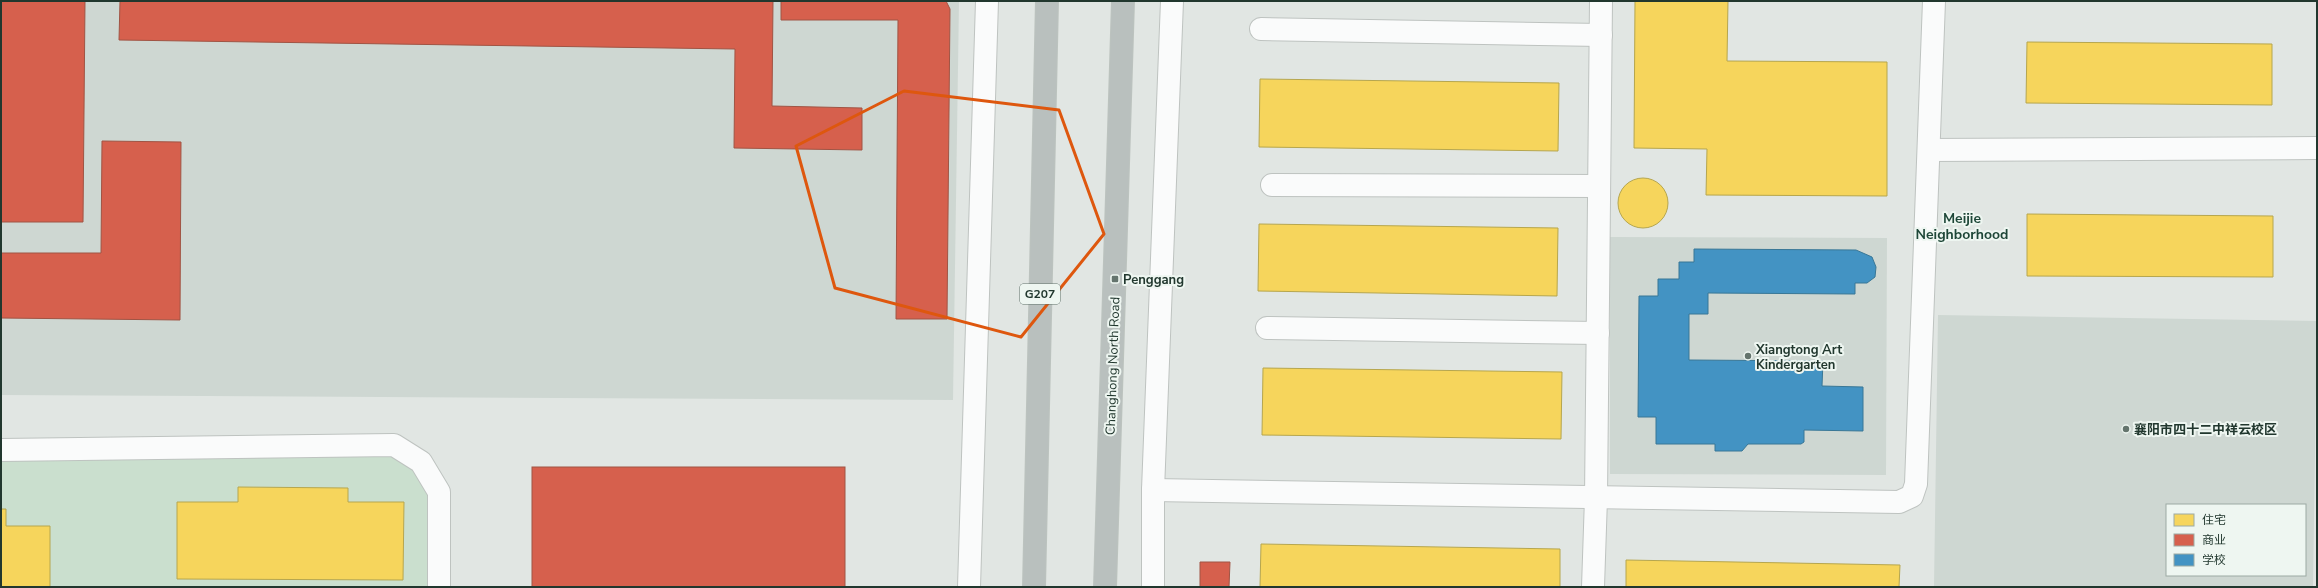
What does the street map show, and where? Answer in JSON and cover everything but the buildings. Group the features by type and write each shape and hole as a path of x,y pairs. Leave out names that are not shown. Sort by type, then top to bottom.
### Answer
{"highway":[{"name":"G207","path":"1034,587 1047,1"},
{"name":"Changhong North Road","path":"1105,587 1123,1"}],"street":[{"path":"969,587 987,1"},
{"path":"1153,587 1153,490 1172,1"},
{"path":"1593,587 1596,498 1601,1"},
{"path":"1153,490 1899,502 1912,496 1916,484 1934,1"},
{"path":"1261,29 1601,35"},
{"path":"1929,150 2317,148"},
{"path":"1272,185 1599,186"},
{"path":"1267,328 1598,333"},
{"path":"1,450 394,446 421,462 439,492 438,587"}],"highlighted area":[{"path":"904,91 1059,110 1104,234 1021,337 835,288 796,146"}],"shaded area":[{"path":"1,1 959,1 953,400 1,395"},
{"name":"Xiangtong Art Kindergarten","path":"1610,237 1887,238 1886,475 1610,474"},
{"name":"襄阳市四十二中祥云校区","path":"1938,315 2317,321 2313,587 1934,587"}],"green space":[{"path":"394,445 439,492 439,587 1,587 1,450"}],"place":[{"name":"Penggang","path":"1115,279"},
{"name":"Xiangtong Art Kindergarten","path":"1748,356"},
{"name":"襄阳市四十二中祥云校区","path":"2126,429"}],"district":[{"name":"Meijie Neighborhood","path":"1962,226"}]}
